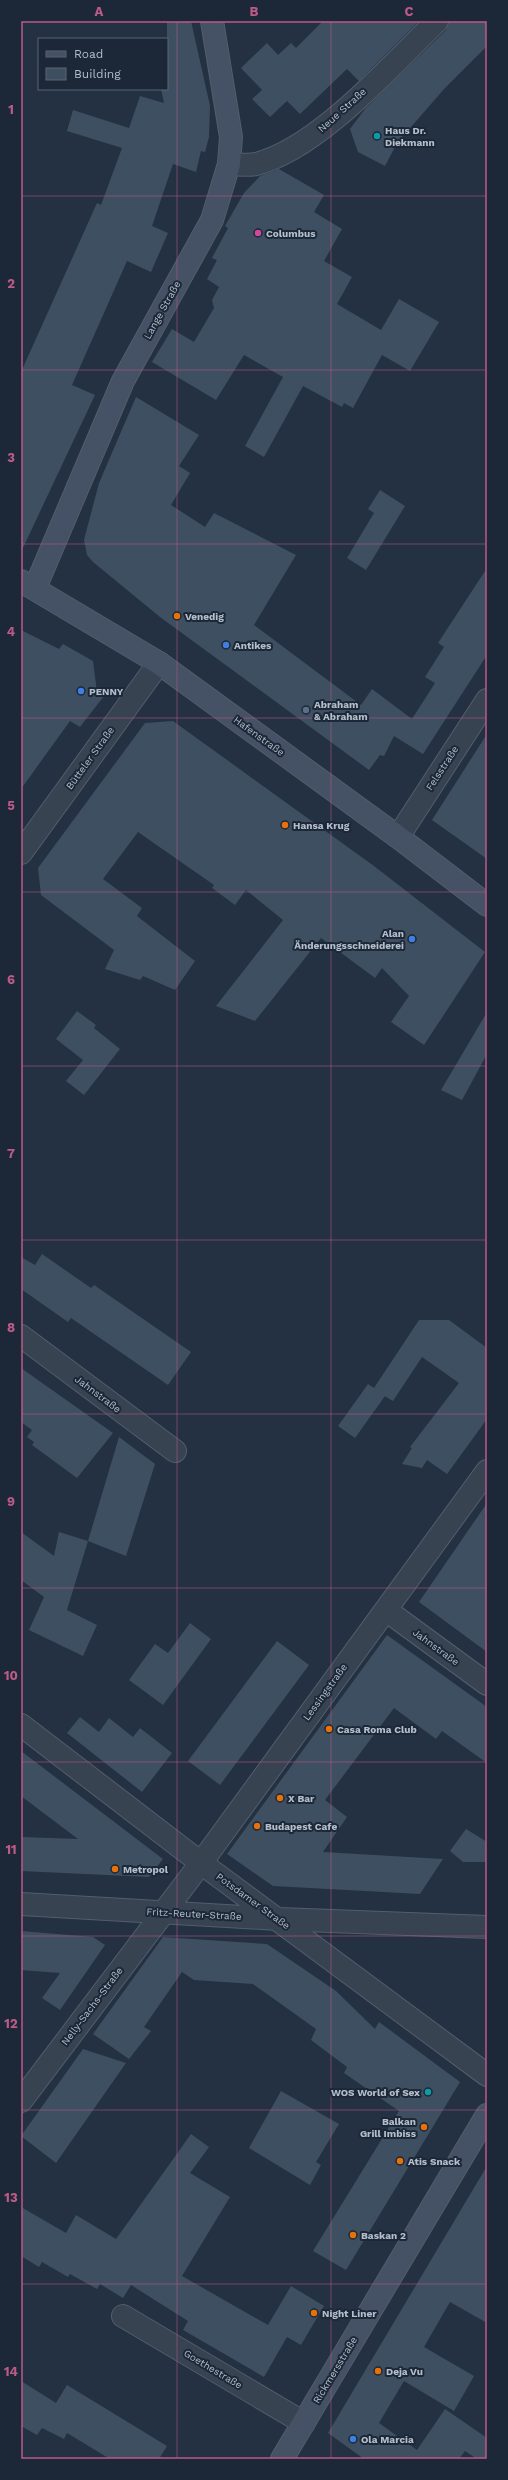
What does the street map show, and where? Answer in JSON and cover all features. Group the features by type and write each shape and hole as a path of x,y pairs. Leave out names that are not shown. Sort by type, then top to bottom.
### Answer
{"street":[{"name":"Lange Straße","path":"28,585 123,381 212,220 229,164 231,137 212,21"},
{"name":"Neue Straße","path":"229,164 256,164 308,139 331,122 437,21"},
{"name":"Hafenstraße","path":"28,585 159,664 398,837 487,905"},
{"name":"Bütteler Straße","path":"21,853 159,664"},
{"name":"Felsstraße","path":"398,837 487,700"},
{"name":"Jahnstraße","path":"21,1336 175,1451"},
{"name":"Lessingstraße","path":"163,1912 201,1863 487,1471"},
{"name":"Jahnstraße","path":"386,1610 487,1684"},
{"name":"Potsdamer Straße","path":"21,1725 201,1863 279,1919 487,2075"},
{"name":"Fritz-Reuter-Straße","path":"21,1904 279,1919 487,1927"},
{"name":"Nelly-Sachs-Straße","path":"21,2101 163,1912"},
{"name":"Rickmersstraße","path":"282,2459 487,2115"},
{"name":"Goethestraße","path":"123,2316 304,2422"}],"building":[{"path":"167,21 191,21 210,106 209,137 205,152 201,151 196,172 173,164 152,226 168,233 151,272 127,261 72,385 95,395 21,552 21,372 97,203 101,205 122,148 67,131 73,110 129,128 140,96 164,103 161,90 168,90"},
{"path":"323,21 419,21 359,81 347,69 300,114 287,101 270,117 252,99 262,90 241,68 267,43 278,55 291,43 296,48"},
{"path":"449,21 487,21 487,46 445,88 397,143 385,166 358,152 350,129 365,109 446,30"},
{"path":"279,169 324,195 314,212 342,229 324,261 352,277 337,304 381,330 399,299 439,322 410,371 382,355 353,408 344,403 342,407 303,386 264,457 245,446 283,377 244,355 216,400 152,362 172,329 194,342 214,308 212,300 219,287 207,279 217,260 212,258 228,228 225,226 244,193 260,176"},
{"path":"136,397 199,435 179,466 190,473 171,505 205,527 214,513 296,555 254,625 361,705 372,689 412,719 435,683 425,677 444,647 438,643 487,568 487,655 423,754 394,736 384,756 380,755 369,770 160,617 93,562 87,555 84,540 99,483"},
{"path":"380,490 405,506 366,570 347,558 374,513 368,509"},
{"path":"21,630 59,649 63,644 93,661 97,692 104,696 80,727 70,721 21,789"},
{"path":"173,721 374,866 485,952 424,1045 391,1022 409,996 382,968 375,978 321,938 255,1021 216,1006 283,920 246,890 235,905 212,888 214,885 138,832 103,879 142,908 137,916 195,961 175,990 143,976 140,980 105,969 114,950 41,895 38,868 145,723"},
{"path":"487,734 487,859 432,820"},
{"path":"77,1011 96,1025 94,1028 120,1049 84,1095 66,1081 83,1060 56,1039"},
{"path":"487,1012 487,1054 462,1100 441,1090"},
{"path":"42,1254 91,1288 94,1285 191,1352 168,1385 71,1318 68,1322 21,1289 21,1257 35,1265"},
{"path":"419,1320 449,1320 487,1348 487,1419 447,1474 427,1460 422,1468 402,1464 412,1448 410,1447 459,1383 422,1357 393,1401 385,1396 355,1438 338,1426 368,1384 374,1388"},
{"path":"21,1368 113,1433 77,1478 32,1445 34,1442 27,1437 32,1430 21,1422"},
{"path":"119,1437 155,1464 126,1556 88,1541"},
{"path":"487,1503 487,1652 419,1602"},
{"path":"21,1532 54,1556 59,1532 88,1541 67,1610 97,1625 83,1656 29,1630 44,1597 21,1580"},
{"path":"190,1623 211,1639 163,1705 129,1680 155,1644 168,1653"},
{"path":"387,1635 487,1707 487,1763 442,1731 436,1739 394,1708 325,1800 347,1817 323,1852 443,1859 420,1894 273,1886 227,1854"},
{"path":"277,1641 309,1665 220,1785 188,1761"},
{"path":"80,1717 99,1732 109,1718 133,1737 140,1728 172,1753 142,1792 67,1733"},
{"path":"21,1751 163,1859 149,1877 21,1871 21,1837 78,1839 21,1796"},
{"path":"466,1829 487,1842 487,1862 463,1862 450,1851"},
{"path":"21,1931 93,1937 105,1945 60,2010 42,1998 60,1973 21,1970"},
{"path":"163,1937 267,1944 336,1991 375,2029 379,2022 460,2082 346,2270 313,2251 399,2111 344,2073 347,2067 311,2040 316,2029 253,1984 194,1980 182,1972 144,2027 151,2031 129,2059 93,2034"},
{"path":"83,2049 126,2063 56,2163 21,2136"},
{"path":"281,2091 339,2124 316,2162 321,2165 310,2185 249,2148"},
{"path":"191,2134 209,2147 190,2173 230,2197 182,2276 268,2325 291,2286 324,2306 301,2345 287,2337 264,2377 183,2330 188,2321 131,2285 123,2298 100,2284 97,2289 70,2274 68,2277 42,2262 39,2267 21,2256 21,2207 66,2233 76,2215 116,2239"},
{"path":"487,2166 487,2323 450,2302 424,2347 474,2376 454,2411 404,2381 379,2423 417,2450 445,2409 487,2438 487,2459 477,2459 465,2451 459,2459 364,2459 328,2433"},
{"path":"21,2381 56,2403 67,2385 167,2446 159,2459 110,2459 67,2433 64,2439 42,2428 37,2435 21,2426"}],"place":[{"name":"Haus Dr. Diekmann","path":"377,136"},
{"name":"Columbus","path":"258,233"},
{"name":"Venedig","path":"177,616"},
{"name":"Antikes","path":"226,645"},
{"name":"PENNY","path":"81,691"},
{"name":"Abraham & Abraham","path":"306,710"},
{"name":"Hansa Krug","path":"285,825"},
{"name":"Alan Änderungsschneiderei","path":"412,939"},
{"name":"Casa Roma Club","path":"329,1729"},
{"name":"X Bar","path":"280,1798"},
{"name":"Budapest Cafe","path":"257,1826"},
{"name":"Metropol","path":"115,1869"},
{"name":"WOS World of Sex","path":"428,2092"},
{"name":"Balkan Grill Imbiss","path":"424,2127"},
{"name":"Atis Snack","path":"400,2161"},
{"name":"Baskan 2","path":"353,2235"},
{"name":"Night Liner","path":"314,2313"},
{"name":"Deja Vu","path":"378,2371"},
{"name":"Ola Marcia","path":"353,2439"}]}
